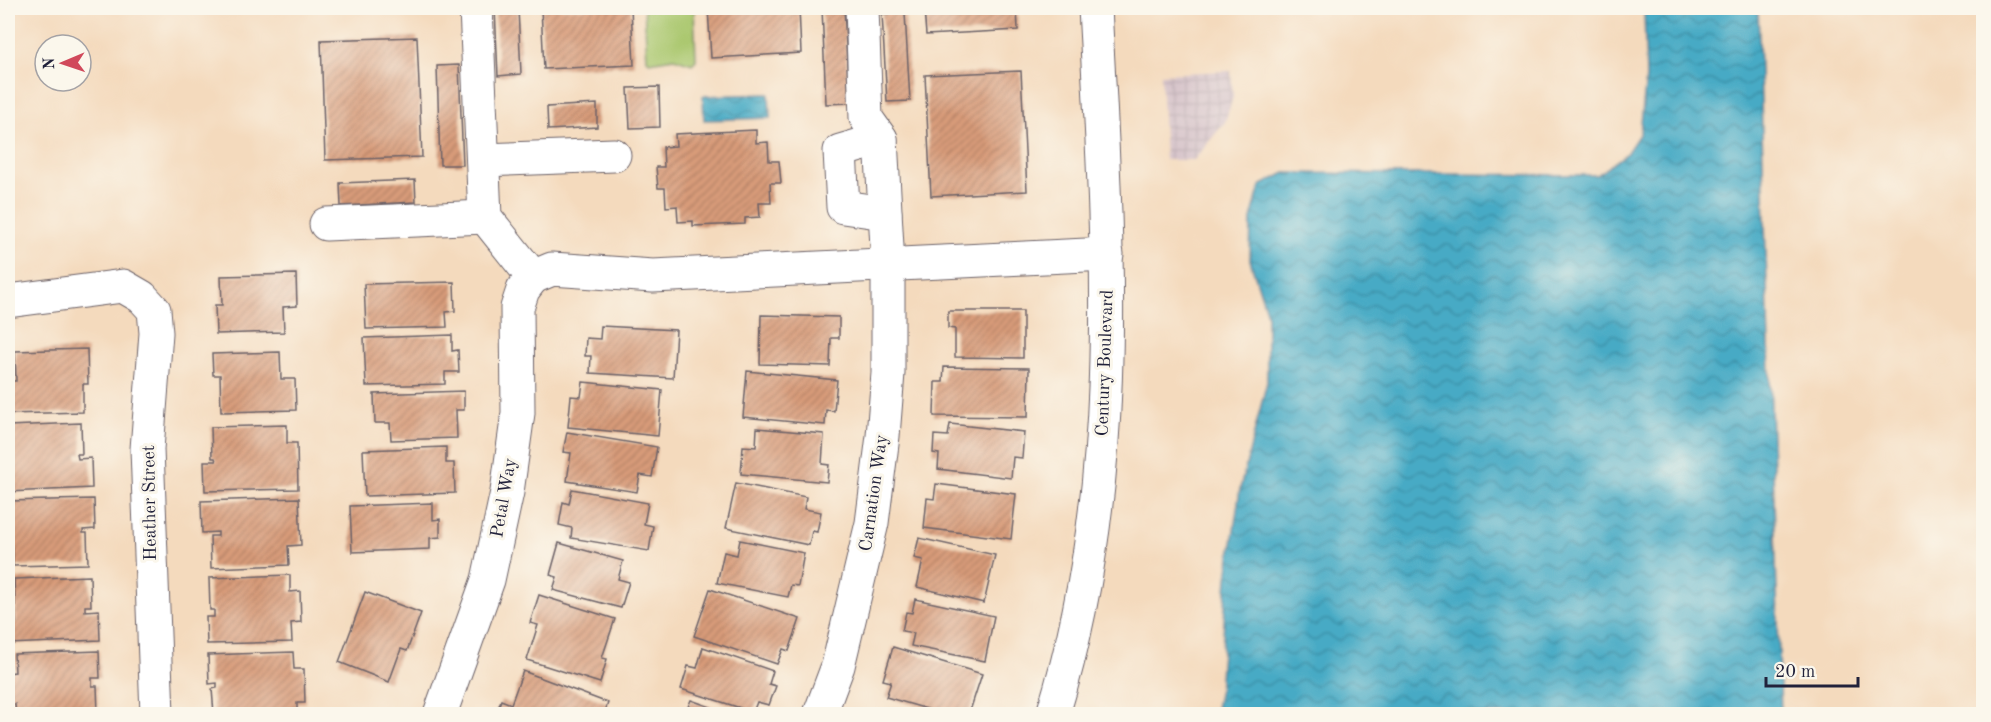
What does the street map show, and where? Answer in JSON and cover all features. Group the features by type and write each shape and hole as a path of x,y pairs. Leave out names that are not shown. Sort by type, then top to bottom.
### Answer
{"street":[{"path":"476,8 485,217 533,277 552,269 653,276 1107,254"},
{"name":"Carnation Way","path":"820,714 841,655 872,524 884,436 888,373 888,265 881,139 866,118 862,8"},
{"name":"Century Boulevard","path":"1053,714 1086,580 1100,484 1108,354 1107,254 1095,8"},
{"path":"483,160 614,154"},
{"path":"326,224 485,217"},
{"name":"Petal Way","path":"440,714 488,580 507,492 518,413 517,308 523,290 533,277"},
{"name":"Heather Street","path":"8,301 123,286 142,297 154,310 156,333 147,449 157,714"}],"shaded area":[{"path":"1231,71 1233,97 1225,122 1194,160 1165,160 1161,74"}],"green space":[{"path":"644,8 694,8 696,60 692,64 674,58 649,62"}],"water":[{"path":"1644,8 1758,8 1781,714 1215,714 1219,694 1227,578 1240,489 1267,382 1267,314 1250,260 1251,219 1260,186 1285,173 1597,175 1626,154 1640,133 1646,77"},
{"path":"769,94 770,118 704,120 703,96"}],"building":[{"path":"495,8 518,8 521,74 498,76"},
{"path":"541,8 631,8 634,65 544,69"},
{"path":"708,8 799,8 801,53 711,58"},
{"path":"822,8 844,8 849,103 826,104"},
{"path":"924,8 1017,8 1018,30 926,35"},
{"path":"905,13 910,101 887,102 882,14"},
{"path":"417,37 422,157 325,160 321,40"},
{"path":"459,65 463,165 440,165 437,66"},
{"path":"1021,71 1027,191 931,196 925,75"},
{"path":"659,87 660,127 630,128 628,88"},
{"path":"597,104 597,127 548,130 547,107"},
{"path":"756,130 756,143 768,142 769,161 779,161 781,183 770,183 771,203 759,203 760,217 745,218 745,224 693,226 693,221 678,222 677,206 666,207 665,188 658,188 656,167 664,167 663,147 676,146 675,134"},
{"path":"415,180 416,202 341,206 340,183"},
{"path":"296,274 297,306 283,307 284,332 216,334 215,305 222,305 221,276"},
{"path":"454,282 455,311 446,312 447,327 366,329 364,284"},
{"path":"948,311 1023,311 1023,358 955,357 955,329 948,328"},
{"path":"761,315 839,317 839,338 831,338 830,366 760,364"},
{"path":"601,326 676,330 673,378 590,373 591,356 585,356 586,338 600,339"},
{"path":"452,335 452,351 458,350 459,372 445,372 445,384 366,386 364,338"},
{"path":"87,349 88,384 83,384 83,412 8,414 8,381 16,381 15,351"},
{"path":"280,352 281,379 295,379 296,410 221,412 220,375 213,375 212,354"},
{"path":"944,367 1029,368 1028,417 934,416 935,382 943,382"},
{"path":"747,371 837,380 834,411 826,410 825,425 743,417"},
{"path":"583,382 662,390 658,436 568,427 571,396 581,397"},
{"path":"464,391 464,410 456,410 457,438 391,440 390,423 375,423 374,394"},
{"path":"81,423 82,454 77,454 78,459 91,458 92,488 8,492 8,426"},
{"path":"950,424 1024,432 1022,458 1013,457 1011,478 938,469 939,454 933,453 934,435 948,436"},
{"path":"287,425 287,443 297,443 298,489 205,491 204,461 216,461 212,458 211,427"},
{"path":"757,428 824,434 822,464 829,465 827,482 741,474 743,446 756,447"},
{"path":"567,432 657,447 652,477 640,475 637,492 567,481 571,453 563,452"},
{"path":"446,447 446,463 454,463 455,493 365,496 363,450"},
{"path":"736,483 806,497 804,509 821,512 817,532 812,531 809,545 726,528"},
{"path":"936,484 1016,494 1011,539 924,528 927,498 934,499"},
{"path":"572,489 648,503 644,524 653,526 649,551 571,538 572,528 559,525 563,502 569,504"},
{"path":"299,498 301,545 288,546 289,565 211,568 210,536 218,536 218,532 202,533 201,501"},
{"path":"94,499 95,529 83,530 83,533 87,533 88,564 13,566 13,548 8,548 8,501"},
{"path":"433,503 433,520 440,519 440,537 430,538 430,549 352,552 350,506"},
{"path":"919,538 995,555 984,603 917,587 923,560 914,558"},
{"path":"740,540 804,553 798,586 791,585 788,597 717,583 724,552 737,555"},
{"path":"559,543 623,561 618,579 629,582 621,608 553,590 557,577 550,575"},
{"path":"290,575 290,592 300,591 301,622 291,623 292,642 207,644 206,617 214,617 214,610 210,610 209,578"},
{"path":"90,576 91,606 85,606 85,611 99,610 100,640 8,644 8,622 16,622 14,579"},
{"path":"710,589 800,619 789,651 783,649 777,664 694,636"},
{"path":"365,592 421,613 407,651 401,649 389,682 339,662"},
{"path":"539,595 615,619 602,658 607,659 600,683 527,660 538,625 530,623"},
{"path":"915,599 994,616 985,661 911,646 914,633 902,631 906,612 912,613"},
{"path":"703,647 773,671 769,684 776,686 769,705 757,702 753,712 681,689 688,666 697,668"},
{"path":"893,647 982,674 969,714 944,714 886,697 891,682 883,680"},
{"path":"99,651 100,678 92,678 92,686 97,686 98,714 16,714 15,704 8,705 8,673 15,672 14,654"},
{"path":"293,652 294,669 304,669 305,703 297,703 297,714 214,714 212,689 217,688 217,683 209,684 208,655"},
{"path":"523,671 608,703 604,714 496,714 501,700 511,704"},
{"path":"691,700 730,714 685,714"}]}
